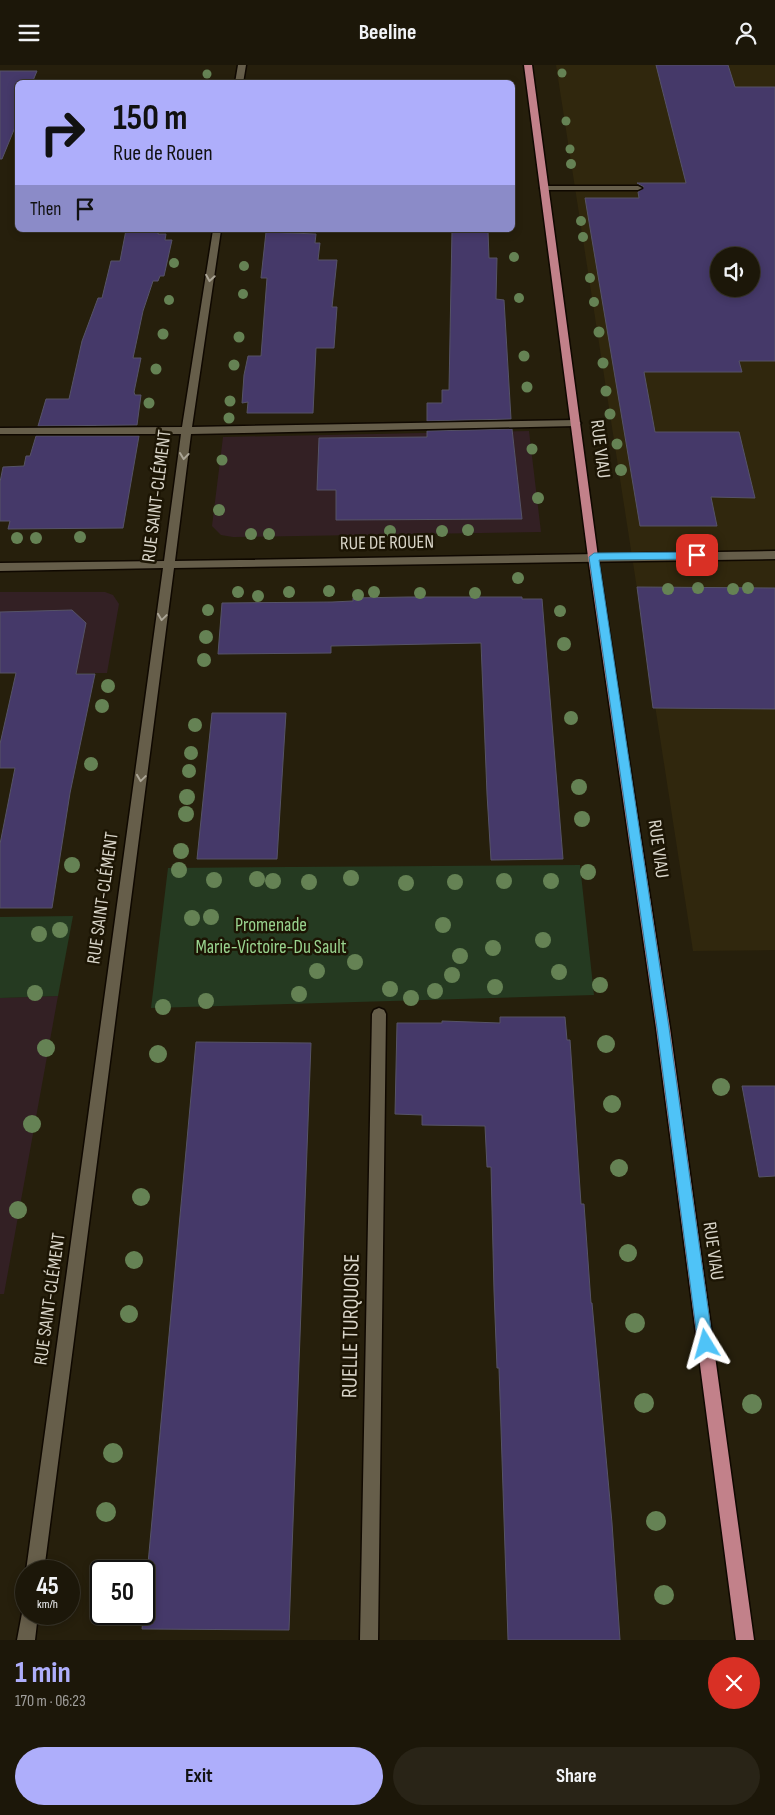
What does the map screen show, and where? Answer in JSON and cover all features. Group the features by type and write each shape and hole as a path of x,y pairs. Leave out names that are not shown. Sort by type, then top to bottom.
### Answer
{"main road":[{"name":"RUE VIAU","path":"528,65 594,557 663,1028 745,1640"}],"street":[{"path":"240,80 242,65"},
{"path":"544,188 638,188"},
{"name":"RUE SAINT-CLÉMENT","path":"36,1560 187,430 217,232"},
{"path":"0,431 187,430 576,423"},
{"name":"RUE DE ROUEN","path":"0,567 775,555"},
{"name":"RUELLE TURQUOISE","path":"369,1640 379,1013"},
{"path":"26,1640 28,1625"}],"shaded area":[{"path":"556,65 775,65 775,950 693,951"},
{"path":"529,431 541,532 233,537 221,535 212,526 223,437"},
{"path":"0,592 105,592 113,595 119,604 107,673 0,673"},
{"path":"58,996 4,1294 0,1294 0,998"}],"green space":[{"name":"Promenade Marie-Victoire-Du Sault","path":"580,865 594,995 151,1008 168,868"},
{"path":"73,916 58,996 0,998 0,917"}],"building":[{"path":"656,65 728,65 735,87 775,87 775,361 739,361 742,372 644,372 655,432 739,432 755,498 711,497 717,526 640,526 585,198 639,198 638,192 644,187 637,183 686,183"},
{"path":"0,71 37,71 33,80 15,80 15,127 2,159 0,159"},
{"path":"126,232 158,232 158,234 166,234 165,240 172,240 164,276 160,276 158,281 153,281 143,311 133,358 141,358 134,392 135,395 141,395 137,425 38,426 46,399 69,399 82,341 98,298 102,298 111,261 120,261"},
{"path":"266,232 316,234 315,243 320,243 318,260 337,260 332,307 337,307 334,348 316,348 313,413 247,413 248,402 242,403 244,375 248,356 261,356 267,278 261,278"},
{"path":"452,232 488,232 489,258 497,258 496,299 504,300 511,419 427,421 427,403 442,403 442,390 449,390"},
{"path":"512,429 522,519 336,520 336,490 317,490 319,438 427,437 427,431"},
{"path":"36,436 139,436 123,528 8,529 10,521 0,521 0,482 3,467 24,466 26,456 30,456"},
{"path":"637,587 775,588 775,709 653,708"},
{"path":"522,597 522,599 542,599 563,859 491,860 481,643 331,646 331,653 218,654 222,603 332,602 353,601 353,598"},
{"path":"72,610 86,623 76,674 95,674 70,793 52,908 0,908 0,844 15,768 0,768 0,744 16,673 0,673 0,612"},
{"path":"212,713 286,713 277,859 197,859"},
{"path":"500,1017 565,1017 567,1040 570,1040 581,1204 584,1204 591,1303 612,1523 620,1640 508,1640 491,1167 487,1167 485,1126 422,1125 422,1115 395,1114 397,1023 442,1023 442,1021 500,1023"},
{"path":"196,1042 311,1043 289,1630 142,1629 142,1625 155,1625 155,1560 148,1560"},
{"path":"742,1086 775,1086 775,1176 759,1177"}],"route":[{"path":"697,555 594,557 663,1028 706,1344"}]}
